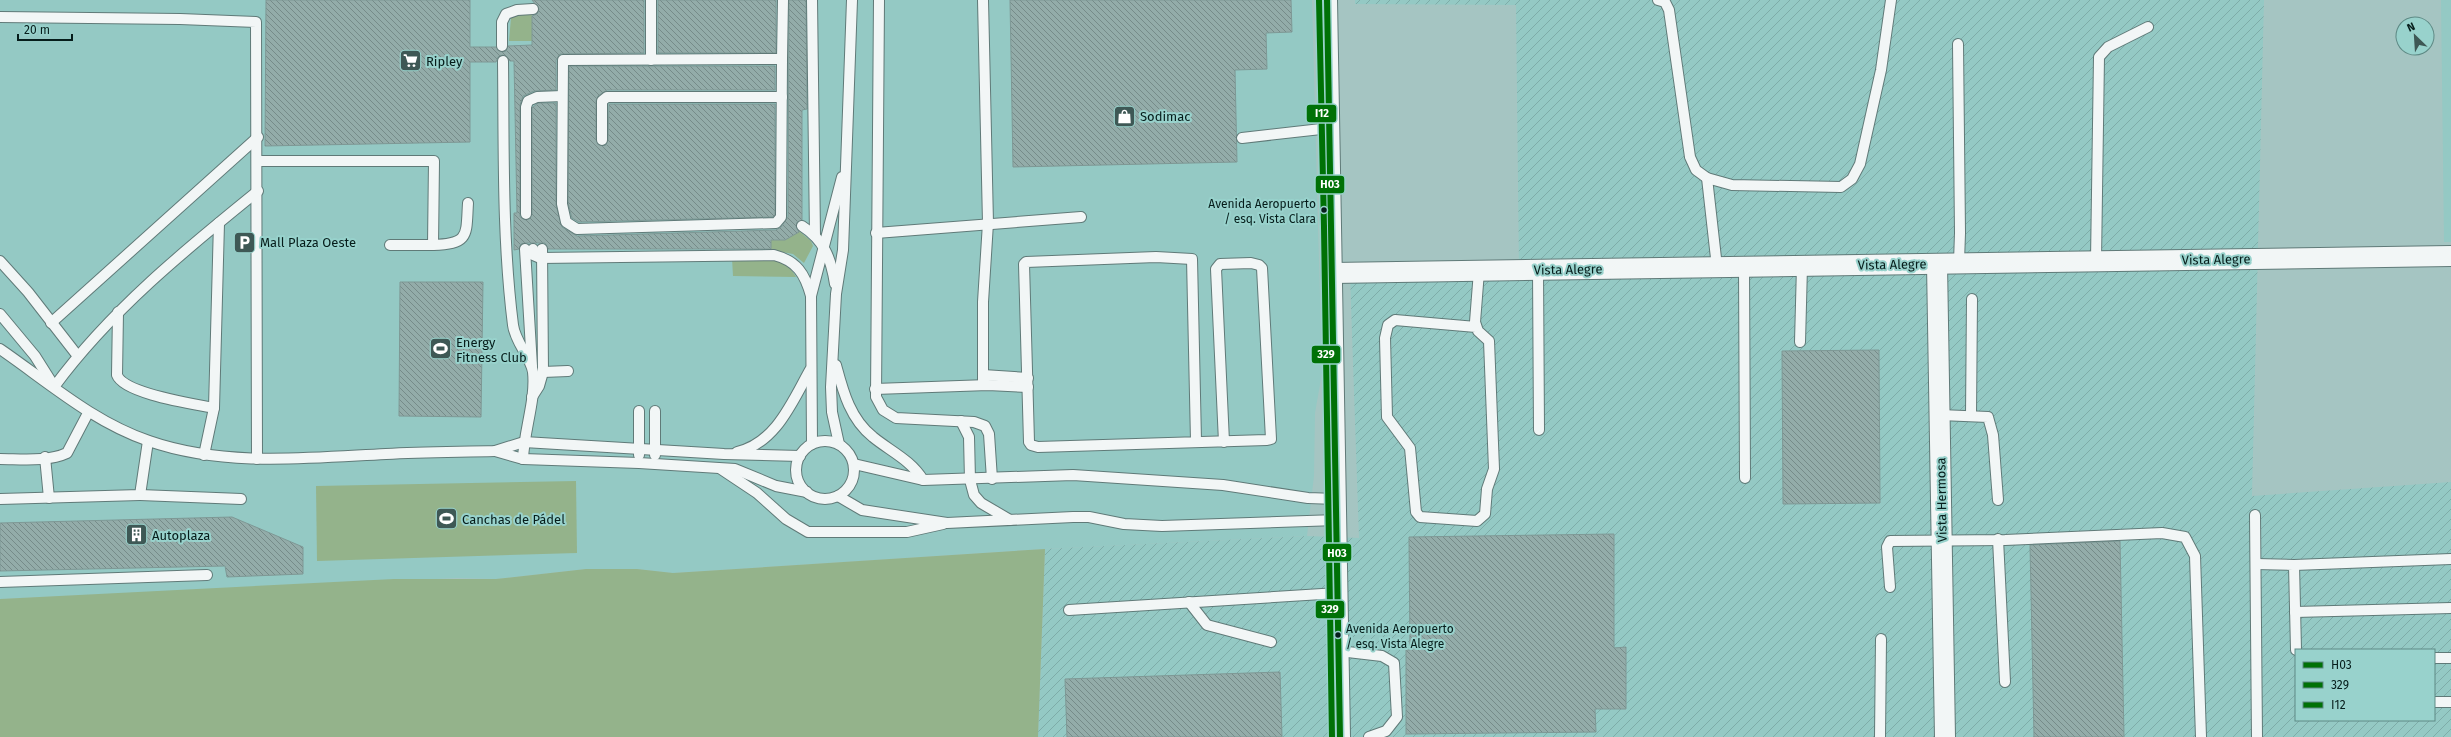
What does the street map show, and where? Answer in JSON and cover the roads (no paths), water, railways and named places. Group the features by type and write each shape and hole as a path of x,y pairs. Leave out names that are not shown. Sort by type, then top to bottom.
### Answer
{"street":[{"path":"1327,0 1340,737"},
{"name":"Vista Alegre","path":"1333,273 1937,264 1959,262 2451,256"},
{"name":"Vista Hermosa","path":"1937,264 1945,737"}],"lane":[{"path":"651,0 651,60"},
{"path":"782,59 563,60 563,212 566,222 578,229 776,223 781,217 783,0"},
{"path":"812,0 815,236"},
{"path":"839,444 832,412 836,294 843,250 852,0"},
{"path":"879,0 874,389 876,397 884,410 896,418 980,423 987,430 992,479"},
{"path":"983,380 983,302 988,223 984,0"},
{"path":"1658,0 1665,2 1669,10 1690,157 1696,170 1708,178 1732,185 1841,187 1852,179 1860,164 1881,70 1891,0"},
{"path":"502,46 502,22 506,14 517,10 533,9"},
{"path":"0,17 254,21 257,24 258,191 256,459"},
{"path":"2096,260 2099,57 2108,47 2148,27"},
{"path":"1958,44 1959,262"},
{"path":"503,61 505,207 512,312 519,345 538,371"},
{"path":"526,214 526,107 528,101 538,97 562,96"},
{"path":"602,140 602,101 607,97 782,97"},
{"path":"1242,138 1330,128"},
{"path":"51,322 258,137"},
{"path":"812,444 810,368 811,296 823,245 847,160"},
{"path":"258,161 434,161 434,245"},
{"path":"1708,178 1717,267"},
{"path":"54,387 77,355 118,312 219,223 258,191"},
{"path":"390,245 452,244 463,238 466,230 468,203"},
{"path":"876,233 988,223 1081,217"},
{"path":"204,455 214,408 219,223"},
{"path":"802,226 815,236 823,245 832,264 836,294"},
{"path":"534,249 538,371"},
{"path":"523,459 524,442 538,371 534,249"},
{"path":"534,249 533,255 540,258 774,255 789,260 799,268 807,282 811,296"},
{"path":"1196,441 1191,258 1068,259 1026,262 1024,264 1029,442 1034,446 1196,441 1224,442 1267,440 1272,436 1262,268 1255,263 1220,264 1216,269 1224,442"},
{"path":"0,261 77,355"},
{"path":"1800,342 1802,266"},
{"path":"1744,267 1745,478"},
{"path":"1538,270 1539,430"},
{"path":"1476,327 1394,320 1388,325 1385,338 1386,417 1410,448 1416,512 1420,517 1477,521 1485,514 1487,489 1494,469 1491,356 1489,341 1476,327 1479,271"},
{"path":"1971,415 1972,299"},
{"path":"118,312 117,375 119,380 125,385 167,398 214,408"},
{"path":"0,314 35,356 54,387"},
{"path":"0,349 88,413 148,441 204,455 256,459 495,451 524,442 724,454 800,456"},
{"path":"834,356 846,401 859,423 872,436 911,464 923,480"},
{"path":"724,454 756,446 773,430 810,368"},
{"path":"538,371 568,371"},
{"path":"874,389 983,380 1028,382"},
{"path":"639,411 639,462"},
{"path":"655,411 655,463"},
{"path":"0,459 45,457 67,453 88,413"},
{"path":"1940,415 1971,415 1988,417 1991,423 1998,500"},
{"path":"961,421 969,436 970,480 974,495 981,503 1010,520"},
{"path":"140,495 148,441"},
{"path":"495,451 523,459 639,462 718,467 746,472 776,486 807,492 819,498 838,496 849,486 854,472 854,464 846,449 839,444 825,441 812,444 800,456 797,464 798,479 807,492"},
{"path":"45,457 48,498"},
{"path":"854,464 923,480 970,480 1073,475 1223,485 1308,498 1336,499"},
{"path":"718,467 746,485 786,519 808,532 907,532 947,523 1090,517 1124,524 1162,526 1337,520"},
{"path":"0,499 140,495 240,499"},
{"path":"838,496 862,510 947,523"},
{"path":"2255,515 2257,737"},
{"path":"1890,586 1887,547 1890,541 1942,539 1998,540 2162,533 2185,537 2195,556 2201,737"},
{"path":"1998,540 2005,682"},
{"path":"2256,564 2294,565 2451,559"},
{"path":"2294,565 2296,649"},
{"path":"0,582 207,574"},
{"path":"1069,610 1338,593"},
{"path":"1189,602 1208,625 1271,642"},
{"path":"2295,612 2451,608"},
{"path":"1880,737 1881,639"},
{"path":"1339,651 1382,656 1394,663 1397,717 1386,731 1368,737"},
{"path":"2435,658 2451,658"},
{"path":"2435,702 2451,702"}],"place":[{"name":"Ripley","path":"410,61"},
{"name":"Sodimac","path":"1124,116"},
{"name":"Avenida Aeropuerto / esq. Vista Clara","path":"1324,210"},
{"name":"Mall Plaza Oeste","path":"244,242"},
{"name":"Energy Fitness Club","path":"441,349"},
{"name":"Canchas de Pádel","path":"446,519"},
{"name":"Autoplaza","path":"137,535"},
{"name":"Avenida Aeropuerto / esq. Vista Alegre","path":"1338,635"}]}
